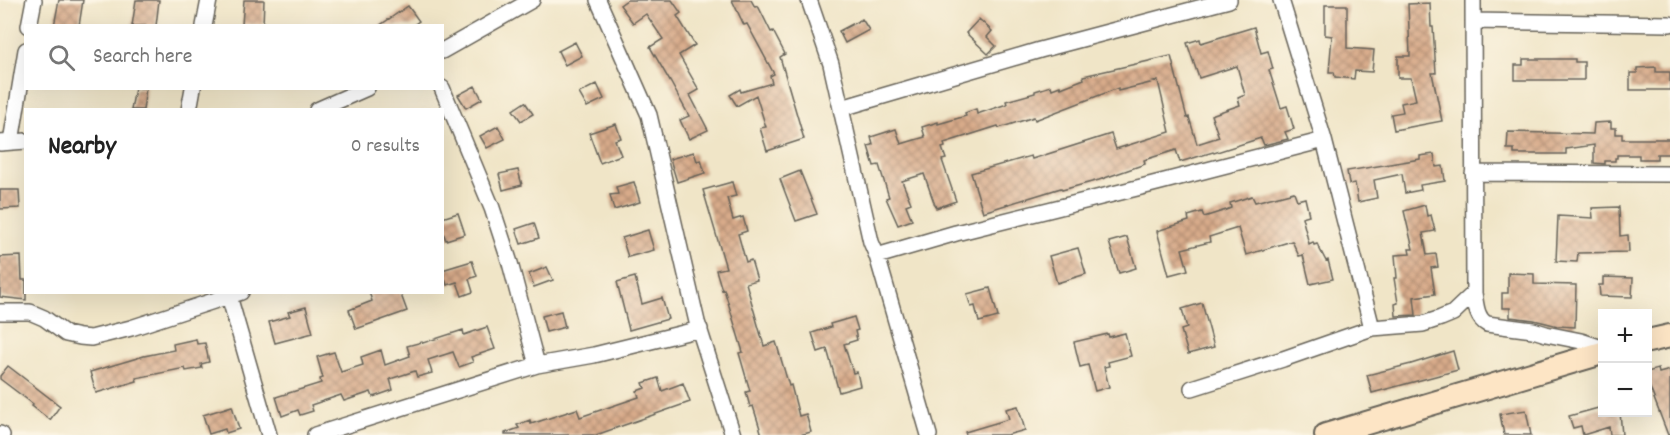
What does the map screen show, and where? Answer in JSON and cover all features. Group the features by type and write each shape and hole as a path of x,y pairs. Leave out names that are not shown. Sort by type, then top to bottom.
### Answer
{"street":[{"path":"29,24 34,0"},
{"path":"204,24 209,0"},
{"path":"444,50 532,0"},
{"path":"598,0 649,116 700,329 733,435"},
{"path":"809,0 831,64 871,242 929,435"},
{"path":"842,108 1040,50 1229,0"},
{"path":"1281,0 1324,140 1372,328"},
{"path":"1473,0 1474,293 1478,315 1487,324 1533,330 1598,347"},
{"path":"1473,21 1670,24"},
{"path":"12,142 24,63"},
{"path":"189,108 193,90"},
{"path":"322,108 362,90"},
{"path":"443,90 492,208 510,263 537,365"},
{"path":"877,256 956,232 1324,140"},
{"path":"1473,173 1670,174"},
{"path":"1192,388 1372,328 1423,324 1441,318 1453,313 1474,293"},
{"path":"0,312 30,312 44,318 66,334 91,338 131,328 235,294 269,435"},
{"path":"315,435 537,365 594,355 700,329"},
{"path":"1652,340 1670,336"},
{"path":"1326,435 1598,354"}],"building":[{"path":"59,0 83,0 79,24 54,24"},
{"path":"136,0 159,0 156,24 132,24"},
{"path":"244,0 264,0 263,24 242,24"},
{"path":"627,0 672,0 681,13 677,16 695,45 679,55 699,90 690,95 708,130 689,139 680,120 689,116 650,47 663,39 646,14 633,23 620,5"},
{"path":"732,0 751,0 755,7 758,6 785,54 780,57 804,139 767,151 760,128 766,127 756,95 737,106 730,95 740,89 741,92 772,83 770,76 774,74 747,24 744,25"},
{"path":"1430,3 1436,73 1432,73 1442,121 1394,130 1391,114 1403,112 1401,103 1416,100 1411,78 1398,78 1398,56 1410,56 1408,4"},
{"path":"1325,5 1347,5 1347,48 1374,50 1372,72 1355,71 1354,79 1335,77 1334,72 1329,72 1332,36 1325,35"},
{"path":"408,6 419,21 415,24 382,24"},
{"path":"862,19 869,30 845,43 839,31"},
{"path":"979,19 992,31 987,37 996,46 988,54 966,33"},
{"path":"1254,27 1261,53 1268,51 1273,69 1269,70 1281,108 1287,106 1294,129 1285,132 1288,139 1264,145 1261,138 1180,162 1176,150 1144,160 1145,164 1099,180 1062,190 1061,188 983,212 971,173 1031,156 1032,159 1111,134 1116,149 1170,132 1158,81 1118,91 1118,88 1035,120 1034,117 999,128 998,126 944,143 945,147 942,148 946,159 942,160 956,201 936,208 924,174 902,181 911,203 906,205 912,220 898,225 886,198 889,197 879,165 874,166 868,146 873,145 871,137 896,129 901,144 925,137 922,127 966,116 965,113 976,109 977,114 1007,104 1006,101 1051,86 1052,89 1060,86 1061,88 1084,79 1083,76 1171,56 1187,118 1189,117 1197,144 1219,137 1211,115 1240,105 1238,98 1245,95 1237,66 1199,78 1187,43 1200,39 1201,43"},
{"path":"575,42 582,56 565,65 558,51"},
{"path":"1523,59 1575,59 1575,62 1584,62 1584,80 1515,80 1515,65 1523,65"},
{"path":"1656,67 1656,72 1670,72 1670,90 1630,90 1630,73 1637,73 1637,68"},
{"path":"597,84 604,99 587,107 579,93"},
{"path":"475,86 482,99 466,108 458,95"},
{"path":"135,90 146,90 143,108 131,108"},
{"path":"525,102 533,114 521,121 513,110"},
{"path":"1611,122 1611,128 1616,128 1616,134 1622,134 1622,139 1670,139 1670,154 1657,154 1657,159 1639,159 1639,155 1617,155 1615,161 1605,161 1605,164 1594,163 1594,145 1566,149 1566,154 1514,154 1514,149 1507,149 1508,132 1593,134 1594,123"},
{"path":"616,124 621,138 615,140 621,155 600,163 589,133"},
{"path":"498,126 505,139 487,148 480,136"},
{"path":"694,152 697,161 701,160 705,173 677,182 670,159"},
{"path":"1434,154 1436,167 1443,166 1445,181 1420,185 1421,190 1405,193 1402,174 1374,180 1377,198 1358,202 1355,183 1349,184 1347,171 1420,159 1420,156"},
{"path":"518,170 522,185 503,190 499,174"},
{"path":"800,171 817,214 796,221 780,179"},
{"path":"634,182 640,202 614,210 610,195 618,194 616,187"},
{"path":"732,182 736,196 727,198 733,220 743,217 747,231 738,234 746,262 751,260 757,280 746,283 764,346 776,342 799,416 806,414 811,432 800,435 762,435 753,406 750,407 746,392 750,391 739,353 743,352 716,270 726,268 703,190"},
{"path":"0,190 19,190 20,208 0,209"},
{"path":"1294,192 1297,200 1305,198 1309,215 1302,217 1309,244 1313,242 1314,245 1317,244 1326,261 1328,260 1333,279 1310,284 1303,255 1299,256 1292,241 1246,255 1238,228 1209,237 1210,242 1182,249 1188,270 1169,275 1157,231 1189,221 1188,216 1202,212 1204,217 1226,210 1231,208 1230,203 1252,196 1255,202"},
{"path":"1425,205 1427,216 1431,215 1435,231 1423,233 1427,255 1436,254 1438,267 1431,268 1435,294 1414,297 1416,315 1396,316 1395,304 1398,303 1394,278 1397,278 1395,255 1410,254 1409,249 1413,249 1404,211"},
{"path":"1619,207 1620,236 1628,235 1629,252 1578,253 1577,262 1556,261 1558,216 1593,218 1592,208"},
{"path":"458,213 465,234 446,240 444,217"},
{"path":"534,223 539,238 521,244 516,229"},
{"path":"648,230 654,250 628,257 622,238"},
{"path":"1127,237 1136,268 1119,273 1109,242"},
{"path":"1078,248 1086,274 1057,283 1049,256"},
{"path":"21,256 26,300 0,297 0,257"},
{"path":"472,261 477,276 469,279 473,292 462,296 457,282 447,285 444,269"},
{"path":"547,267 553,280 534,287 529,274"},
{"path":"1508,273 1534,274 1534,284 1576,285 1575,327 1510,317 1510,308 1502,308 1502,293 1508,293"},
{"path":"635,277 642,304 662,298 668,319 629,330 617,282"},
{"path":"1603,277 1633,278 1632,297 1600,296 1599,285 1603,285"},
{"path":"990,288 998,317 979,322 975,306 971,307 967,294"},
{"path":"370,294 401,294 407,311 356,329 349,310 372,301"},
{"path":"1202,303 1214,347 1188,354 1181,330 1187,328 1182,309"},
{"path":"306,307 313,333 275,343 269,322 290,316 288,312"},
{"path":"561,311 565,327 546,332 542,316"},
{"path":"854,317 858,330 855,331 857,340 844,344 853,373 857,372 860,386 839,392 827,349 818,352 812,333 831,327 830,324"},
{"path":"487,327 495,349 471,357 473,362 459,367 453,352 428,360 432,373 417,377 415,371 390,379 393,390 373,397 371,392 344,401 341,395 311,405 313,411 300,415 298,410 282,416 276,397 321,383 320,379 323,378 317,357 334,352 341,372 363,365 361,357 381,350 385,365 410,356 407,346 463,330 464,335"},
{"path":"1125,333 1131,356 1108,362 1109,366 1104,367 1109,387 1095,391 1088,365 1080,367 1074,342 1108,334 1109,337"},
{"path":"196,339 197,344 205,343 209,362 201,364 202,368 186,371 185,368 136,378 137,381 96,393 90,372 174,350 173,344"},
{"path":"1453,351 1458,370 1372,393 1367,375"},
{"path":"8,366 60,406 50,420 0,379"},
{"path":"1658,369 1659,373 1670,370 1670,435 1668,435 1652,393 1652,371"},
{"path":"658,378 662,391 683,383 690,402 596,435 505,435 519,428 517,425 530,420 531,424 577,409 580,417 639,397 637,391 645,388 643,383"},
{"path":"232,406 239,429 226,433 225,429 209,434 203,415"},
{"path":"1018,406 1025,430 1007,435 966,435 965,432 1009,419 1006,409"},
{"path":"1598,408 1598,417 1620,417 1622,435 1610,435 1609,427 1583,435 1581,426 1573,428 1569,416"},
{"path":"1526,410 1531,435 1504,435 1500,414"}]}
